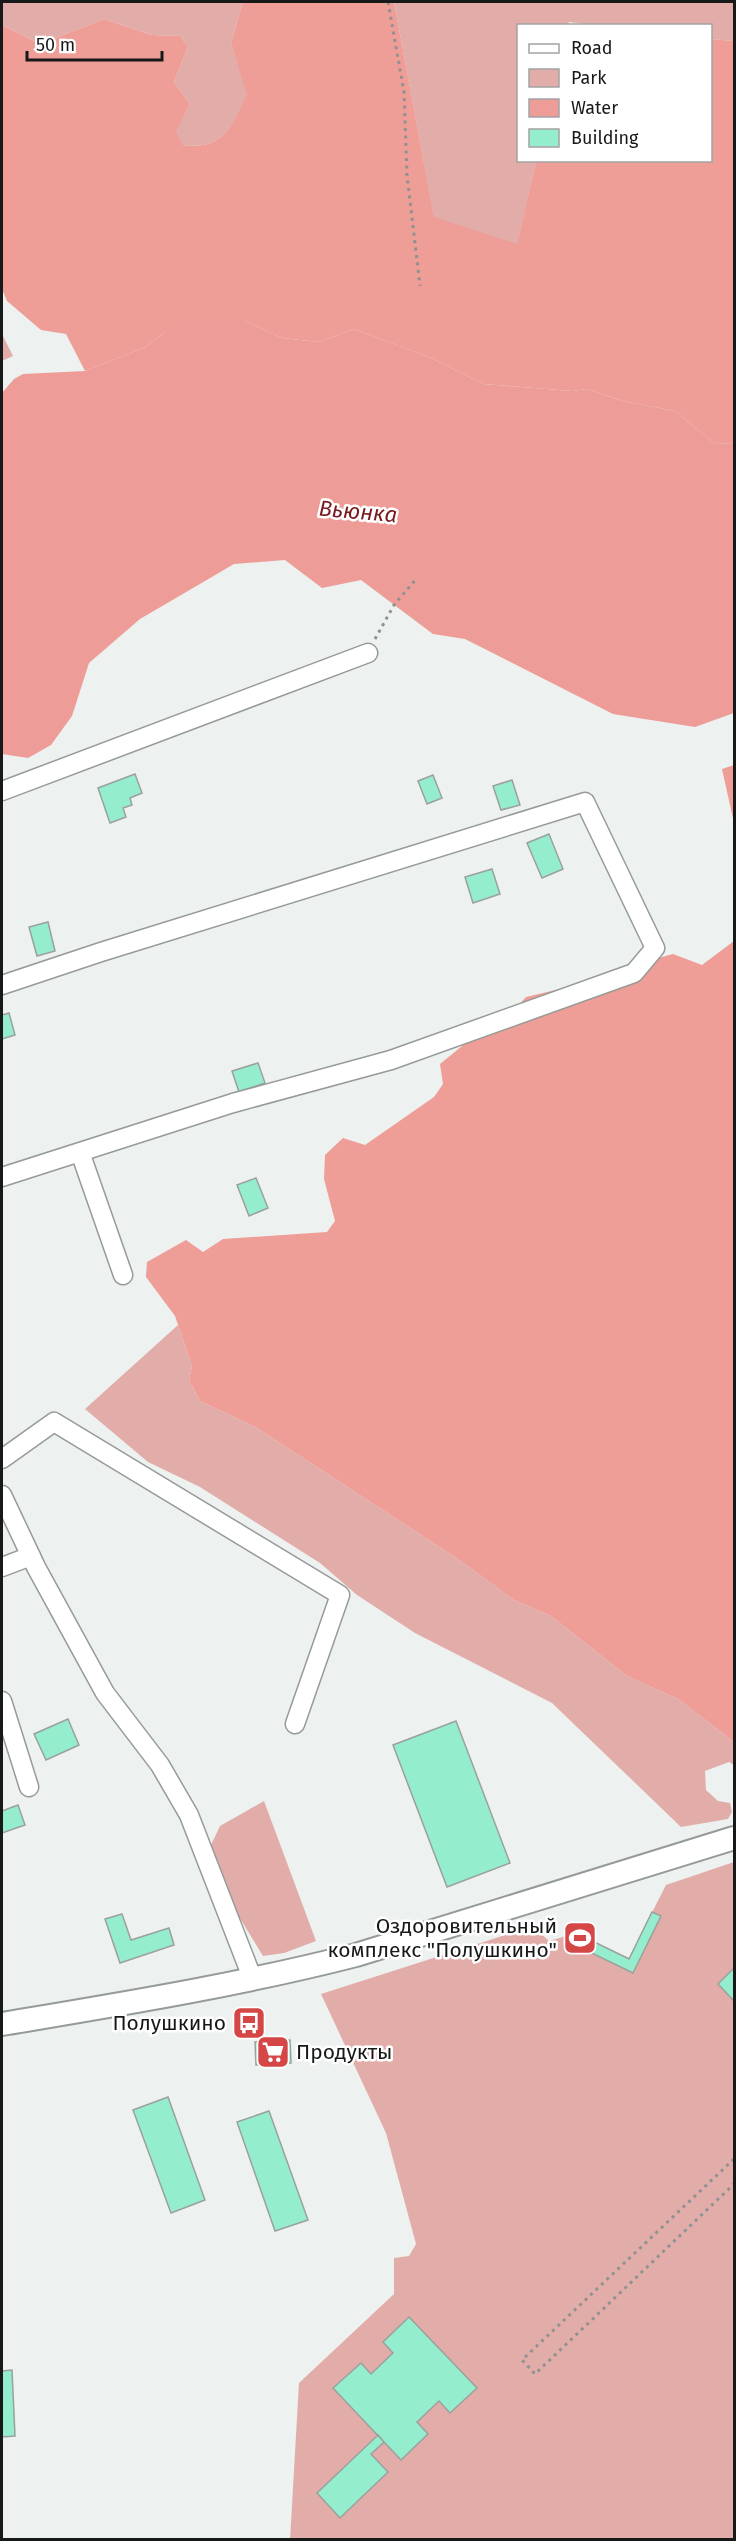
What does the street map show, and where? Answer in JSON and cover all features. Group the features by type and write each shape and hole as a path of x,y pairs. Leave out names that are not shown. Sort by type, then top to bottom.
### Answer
{"main road":[{"path":"2,2024 253,1980 356,1955 735,1838"}],"street":[{"path":"2,790 368,653"},
{"path":"2,985 101,952 585,802 655,948 634,973 402,1056 233,1103 2,1178"},
{"path":"80,1152 123,1275"},
{"path":"2,1459 54,1422 340,1595 295,1724"},
{"path":"2,1495 31,1556 105,1693 160,1765 189,1815 253,1980"},
{"path":"2,1567 31,1556"},
{"path":"2,1701 29,1787"}],"path":[{"path":"388,2 404,92 407,176 420,286"},
{"path":"368,653 394,605 416,579"},
{"path":"735,2158 522,2360 535,2374 735,2184"}],"green space":[{"path":"2,2 243,2 231,43 248,95 231,126 218,140 197,146 183,145 175,131 190,104 174,82 188,47 180,36 152,35 104,19 40,44 2,25"},
{"path":"394,2 734,2 733,41 712,39 712,24 569,22 568,24 517,24 517,162 536,162 517,245 434,218"},
{"path":"2,334 13,356 2,361"},
{"path":"178,1325 192,1366 189,1380 200,1401 257,1428 455,1557 514,1600 551,1616 627,1676 678,1699 734,1742 734,1765 729,1762 705,1771 706,1790 718,1801 730,1803 732,1812 728,1819 681,1827 552,1703 415,1633 357,1595 320,1563 200,1487 148,1462 85,1409"},
{"path":"264,1801 316,1941 284,1953 263,1956 238,1915 210,1847 220,1826"},
{"name":"Оздоровительный комплекс \"Полушкино\"","path":"734,1862 734,2539 290,2540 299,2383 394,2294 394,2258 409,2256 416,2244 386,2133 321,1994 533,1926 549,1941 576,1933 629,1958 666,1885"}],"shaded area":[{"path":"243,2 394,2 434,217 517,244 536,162 712,162 712,39 733,41 734,5 734,443 715,444 675,411 622,401 587,389 572,391 483,384 431,358 354,329 319,342 282,338 244,321 164,333 144,348 85,371 66,334 41,330 7,301 2,289 2,25 40,44 104,19 152,35 180,36 188,47 174,82 190,104 176,131 183,145 208,144 225,134 247,95 231,43"},
{"path":"734,765 734,823 722,769"},
{"path":"734,941 734,1742 678,1699 627,1676 551,1616 514,1600 455,1557 257,1428 200,1401 189,1380 192,1366 175,1316 146,1277 147,1262 186,1240 203,1252 223,1239 327,1232 335,1221 324,1179 325,1155 343,1138 365,1145 434,1097 443,1084 440,1064 467,1042 496,1030 526,997 564,988 591,997 640,963 673,954 702,965"}],"water":[{"name":"Вьюнка","path":"202,320 244,321 282,338 319,342 354,329 431,358 483,384 572,391 587,389 622,401 675,411 715,444 734,443 734,713 695,727 613,714 465,639 433,634 361,580 322,588 285,560 234,564 140,619 89,663 72,716 51,745 28,758 2,754 2,393 14,379 23,374 85,371 144,348 164,333"}],"building":[{"path":"135,774 142,793 130,798 132,805 123,808 126,817 110,823 98,788"},
{"path":"433,775 442,798 427,804 418,781"},
{"path":"512,780 520,805 501,810 493,786"},
{"path":"549,834 563,869 542,878 527,843"},
{"path":"492,869 500,894 473,903 465,877"},
{"path":"48,922 55,951 37,956 29,927"},
{"path":"9,1013 15,1035 2,1039 2,1015"},
{"path":"258,1063 265,1083 239,1092 232,1071"},
{"path":"256,1178 268,1208 249,1216 237,1185"},
{"path":"68,1719 79,1745 46,1760 34,1734"},
{"path":"456,1721 510,1863 447,1887 393,1745"},
{"path":"18,1805 25,1825 2,1833 2,1811"},
{"name":"Оздоровительный комплекс \"Полушкино\"","path":"652,1912 661,1916 633,1973 571,1943 576,1933 629,1959"},
{"path":"122,1914 131,1940 169,1928 174,1945 120,1963 105,1919"},
{"path":"734,1968 734,2001 718,1984"},
{"name":"Продукты","path":"290,2040 291,2063 256,2065 255,2042"},
{"path":"168,2097 205,2200 171,2213 133,2110"},
{"path":"269,2111 308,2220 275,2231 237,2122"},
{"path":"409,2317 477,2388 450,2413 439,2401 417,2422 428,2434 401,2460 333,2388 361,2363 371,2374 393,2353 383,2342"},
{"path":"12,2370 15,2436 2,2437 2,2371"},
{"path":"378,2435 384,2442 371,2454 388,2472 340,2518 317,2493"}],"place":[{"name":"Оздоровительный комплекс \"Полушкино\"","path":"580,1938"},
{"name":"Полушкино","path":"249,2023"},
{"name":"Продукты","path":"273,2052"}]}
